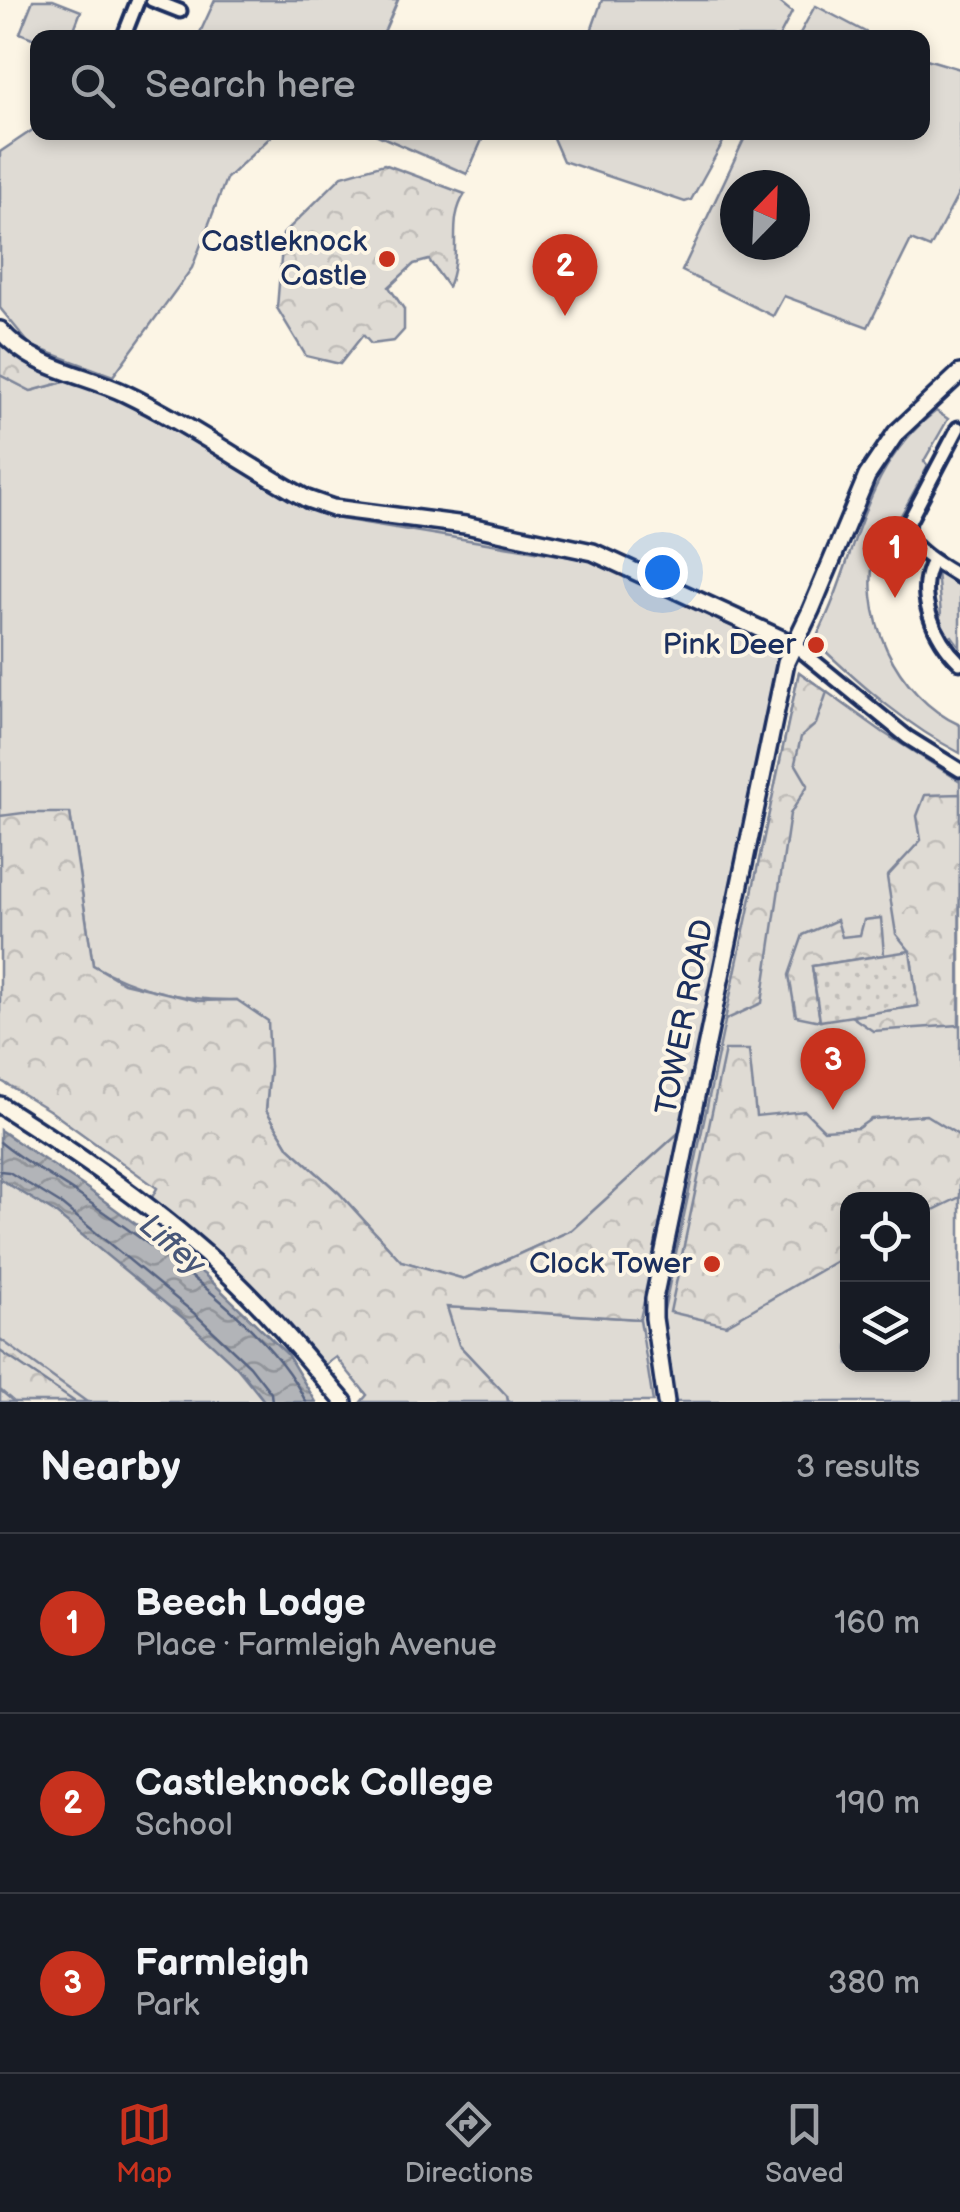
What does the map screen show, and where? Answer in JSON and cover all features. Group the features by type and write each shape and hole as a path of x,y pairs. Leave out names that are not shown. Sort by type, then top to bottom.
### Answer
{"street":[{"path":"126,30 138,0"},
{"path":"152,0 180,11"},
{"path":"0,330 48,366 123,393 306,499 333,508 465,526 592,552 793,644 906,737 960,770"},
{"name":"TOWER ROAD","path":"666,1402 654,1299 783,674 867,476 896,433 960,373"},
{"path":"958,428 904,531 933,561 960,577"},
{"path":"933,561 927,571 929,615 960,663"},
{"path":"0,1105 170,1225 228,1274 273,1319 344,1402"}],"green space":[{"path":"33,0 53,0 81,11 74,30 30,30 30,37 20,33"},
{"path":"215,0 398,0 385,30 201,30"},
{"path":"602,0 777,0 792,12 783,30 591,30"},
{"path":"816,6 862,30 802,30"},
{"path":"930,60 960,69 960,191 930,248 911,240 868,327 784,296 773,316 682,271 720,190 720,260 810,260 810,170 730,170 744,140 930,140"},
{"path":"30,132 30,140 268,140 226,179 192,268 113,376 31,346 0,308 0,152"},
{"path":"389,140 482,140 467,174"},
{"path":"554,140 724,140 691,200 685,202 563,161"},
{"path":"384,164 465,194 456,216 454,262 448,287 429,260 414,264 389,287 404,309 404,330 394,341 371,344 363,335 340,364 306,356 277,308 283,234 342,176"},
{"path":"0,336 75,379 31,391 0,375"},
{"path":"0,375 31,391 75,379 335,518 590,560 780,649 684,1128 572,1230 464,1279 401,1261 339,1193 289,1148 266,1110 270,1066 237,1000 163,993 127,982 93,965 70,814 0,816"},
{"path":"936,411 948,419 924,461 928,466 899,519 896,547 877,544 872,597 877,624 900,673 937,712 960,725 960,753 922,731 870,691 821,647 817,636 876,487 911,434"},
{"path":"937,571 960,584 960,647 952,636 948,638 938,617 941,615"},
{"path":"799,672 960,781 960,1402 675,1402 662,1319"},
{"path":"799,672 827,692 816,724 801,737 795,763 808,785 790,814 762,1003 725,1020"},
{"path":"960,794 959,1025 873,1031 851,1016 918,1006 910,951 896,934 887,877 921,840 917,816 925,795"},
{"path":"70,813 93,965 124,983 199,1001 237,1000 268,1021 270,1066 266,1110 289,1148 339,1193 401,1261 464,1279 572,1230 684,1128 640,1319 447,1307 459,1345 507,1396 508,1402 361,1402 367,1395 336,1357 321,1368 149,1203 157,1188 49,1110 0,1080 0,816"},
{"path":"881,918 884,955 812,966 820,1021 796,1016 789,975 803,935 837,920 842,937 860,935 864,920"},
{"path":"910,951 918,1006 820,1021 812,966"},
{"path":"725,1050 749,1050 756,1116 805,1111 824,1130 858,1128 871,1119 926,1115 960,1136 960,1197 930,1212 930,1192 840,1192 840,1259 726,1325 670,1312"},
{"path":"0,1157 146,1256 265,1402 0,1402"},
{"path":"446,1307 640,1319 653,1402 508,1402 507,1396 459,1345"},
{"path":"0,1339 87,1402 14,1402 0,1390"}],"water":[{"path":"0,1130 205,1275 287,1354 316,1402 265,1402 242,1372 188,1322 54,1212 0,1179"}],"waterway":[{"path":"0,1351 75,1402"}],"place":[{"name":"Castleknock Castle","path":"387,259"},
{"name":"Castleknock College","path":"565,316"},
{"name":"Beech Lodge","path":"895,598"},
{"name":"Pink Deer","path":"816,645"},
{"name":"Farmleigh","path":"833,1110"},
{"name":"Clock Tower","path":"712,1264"}],"water label":[{"name":"Liffey","path":"172,1245"}]}
